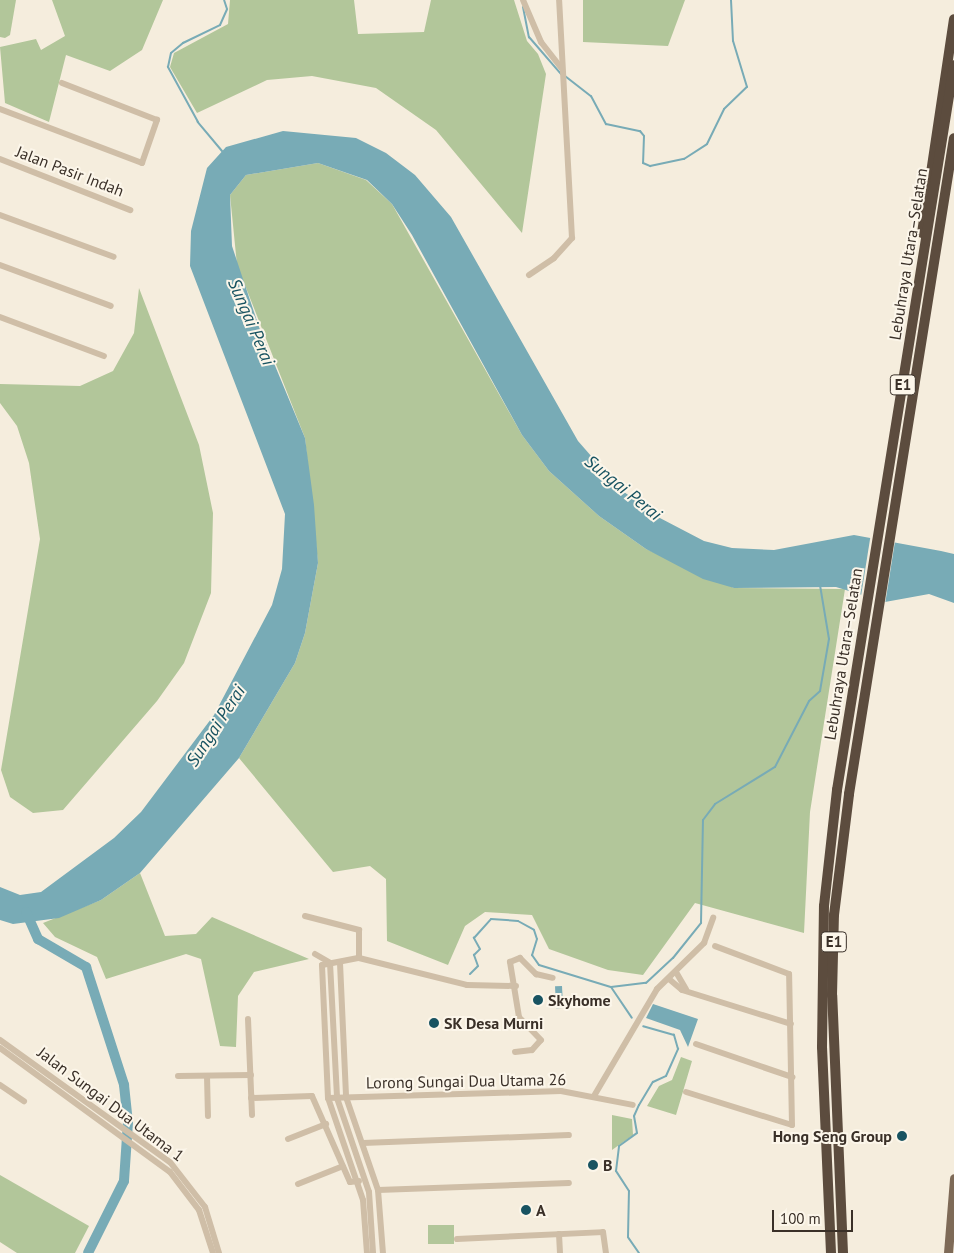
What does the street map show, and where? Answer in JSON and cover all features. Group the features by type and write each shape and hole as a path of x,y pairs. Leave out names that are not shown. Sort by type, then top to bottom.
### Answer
{"highway":[{"path":"921,276 924,206 954,19"},
{"name":"Lebuhraya Utara–Selatan","path":"831,1253 822,1047 824,906 836,790 954,65"},
{"name":"Lebuhraya Utara–Selatan","path":"844,1253 833,1005 834,915 873,634 954,138"}],"main road":[{"path":"948,1253 952,1224 954,1178"}],"street":[{"path":"523,0 541,42 561,70"},
{"path":"529,275 554,258 572,238 561,70 559,0"},
{"path":"0,109 142,163 156,119 62,83"},
{"name":"Jalan Pasir Indah","path":"0,159 130,210"},
{"path":"0,215 114,257"},
{"path":"0,265 111,306"},
{"path":"0,317 104,356"},
{"path":"305,916 359,930 359,958"},
{"path":"594,1096 657,989 704,944 714,918"},
{"path":"686,1092 791,1127 792,1077 789,974 715,946"},
{"path":"315,954 330,963"},
{"path":"367,1253 359,1181 328,1098 322,967 330,963 359,958 467,985 516,986"},
{"path":"515,1052 532,1050 541,1040 519,1017 516,986 508,964 516,958 536,974 553,978"},
{"path":"340,962 346,1098 378,1190 382,1253"},
{"path":"330,963 336,1098 369,1192 373,1253"},
{"path":"676,972 686,989"},
{"path":"669,979 686,989 791,1024"},
{"path":"248,1019 252,1115"},
{"name":"Jalan Sungai Dua Utama 1","path":"0,1040 147,1150 194,1188 213,1226 219,1253"},
{"path":"696,1044 792,1077"},
{"name":"Jalan Sungai Dua Utama 1","path":"0,1048 110,1123"},
{"path":"178,1076 251,1075"},
{"path":"207,1076 208,1116"},
{"path":"0,1085 24,1101"},
{"name":"Lorong Sungai Dua Utama 26","path":"328,1098 561,1091 633,1104"},
{"path":"251,1098 312,1096 317,1100 350,1182 359,1181"},
{"path":"288,1139 326,1124"},
{"path":"363,1143 569,1135"},
{"name":"Jalan Sungai Dua Utama 1","path":"147,1150 188,1192 207,1228 213,1253"},
{"path":"298,1184 343,1166"},
{"path":"378,1190 569,1183"},
{"path":"457,1238 605,1233 606,1253"},
{"path":"559,1234 560,1253"}],"green space":[{"path":"0,0 16,0 10,35 5,38 0,37"},
{"path":"52,0 163,0 142,50 110,71 66,55 49,122 5,103 0,47 36,39 41,50 65,36"},
{"path":"230,0 354,0 358,34 424,32 431,0 514,0 527,41 538,54 546,74 522,233 436,130 376,88 312,76 267,80 197,113 170,67 174,53 228,24"},
{"path":"583,0 685,0 668,46 583,42"},
{"path":"318,163 366,180 392,204 522,435 549,471 599,516 646,549 734,588 845,589 810,812 804,933 695,903 643,975 608,970 549,949 532,915 485,912 465,926 448,965 387,941 386,879 370,866 333,872 239,758 295,663 305,633 318,563 305,438 237,265 230,195 246,175"},
{"path":"139,288 199,445 213,513 211,593 184,663 157,701 63,810 33,813 10,797 1,770 40,539 29,463 17,426 0,403 0,384 80,386 113,371 134,333"},
{"path":"140,873 165,936 196,934 212,917 309,959 254,972 238,996 236,1047 220,1046 201,959 186,954 106,979 97,957 55,937 43,923 101,900"},
{"path":"681,1057 692,1061 676,1115 647,1106 659,1086 672,1080"},
{"path":"612,1115 632,1119 633,1135 612,1150"},
{"path":"0,1175 89,1226 75,1253 17,1253 0,1242"},
{"path":"428,1225 454,1225 454,1244 428,1244"}],"water":[{"name":"Sungai Perai","path":"283,131 356,138 386,153 415,175 451,217 578,441 620,489 658,517 704,541 732,548 774,550 854,535 954,554 954,603 929,594 885,602 836,587 734,588 703,579 646,549 599,516 549,471 522,435 412,235 392,204 367,180 318,163 246,175 230,195 232,246 259,327 305,438 314,505 318,563 305,633 295,663 239,758 140,873 101,900 59,918 13,924 0,920 0,887 20,895 41,892 114,838 141,812 214,715 272,605 282,569 285,514 190,266 191,231 207,168 226,147"},
{"path":"555,986 562,986 563,1008 556,1008"},
{"path":"653,1004 698,1019 688,1047 680,1030 646,1018"}],"pier":[{"path":"871,533 896,537 885,602 861,598"}],"waterway":[{"path":"222,151 198,122 168,67 171,53 183,43 220,25 227,9 224,0"},
{"path":"565,76 591,96 606,124 640,131 644,136 643,163 650,166 684,159 707,144 724,109 747,87 733,41 731,0"},
{"path":"523,7 529,37 561,74"},
{"path":"470,974 478,966 474,955 480,949 474,938 491,919 518,921 534,930 537,939 532,955 539,965 611,987 646,983 673,958 701,923 703,820 715,804 775,767 809,701 820,691 829,639 820,585"},
{"path":"26,912 38,939 86,967 124,1085 128,1122 124,1181 88,1253"},
{"path":"611,987 632,1018"},
{"path":"639,1253 628,1237 629,1191 616,1171 619,1146 637,1133 634,1116 639,1105 653,1082 666,1076 678,1049 674,1035 643,1026"}],"place":[{"name":"Skyhome","path":"538,1000"},
{"name":"SK Desa Murni","path":"434,1023"},
{"name":"Hong Seng Group","path":"902,1136"},
{"name":"B","path":"593,1165"},
{"name":"A","path":"526,1210"}]}
